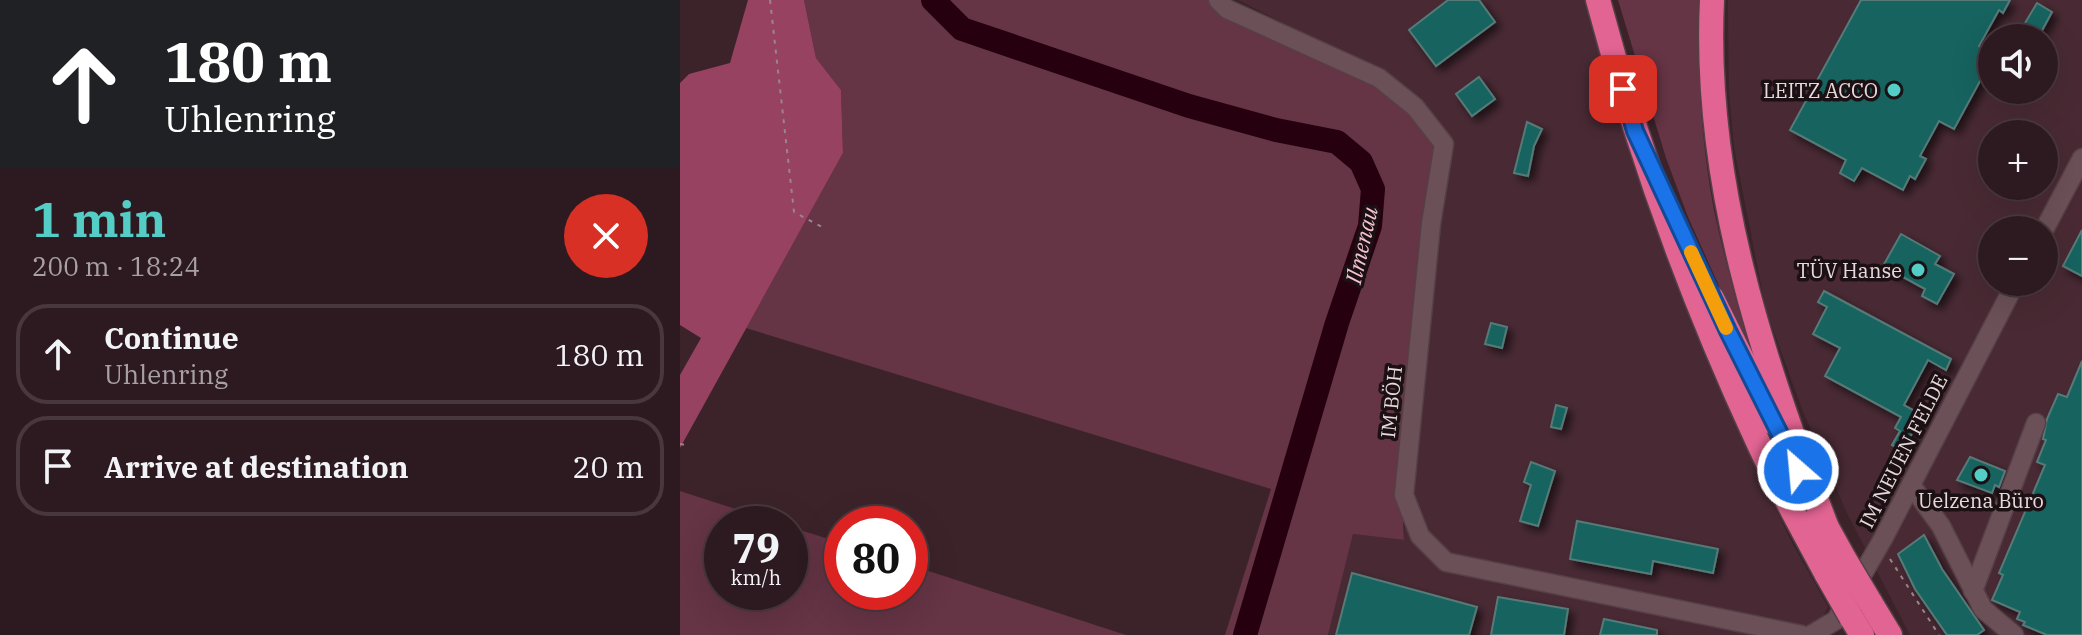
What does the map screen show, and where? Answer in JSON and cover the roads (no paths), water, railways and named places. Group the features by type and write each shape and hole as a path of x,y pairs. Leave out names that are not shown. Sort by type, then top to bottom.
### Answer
{"highway":[{"path":"1598,0 1635,131 1686,273 1758,443 1836,567 1861,618 1890,635"},
{"path":"1712,0 1713,93 1718,150 1728,206 1752,313 1785,419 1826,525 1836,567"},
{"path":"1635,131 1728,331 1826,525"}],"street":[{"name":"IM BÖH","path":"1218,0 1227,9 1379,78 1415,107 1444,144 1431,224 1404,495 1420,536 1446,562 1810,634"},
{"path":"2051,216 2082,158"},
{"name":"IM NEUEN FELDE","path":"1810,634 1836,620 1884,537 2009,296"},
{"path":"1973,591 2036,423"},
{"path":"1911,485 1941,526 1983,609 2014,635"}],"waterway":[{"name":"Ilmenau","path":"933,0 962,29 1189,106 1276,130 1337,142 1361,162 1373,189 1370,226 1337,323 1245,635"}],"place":[{"name":"LEITZ ACCO","path":"1894,90"},
{"name":"TÜV Hanse","path":"1918,270"},
{"name":"Uelzena Büro","path":"1981,475"}]}
